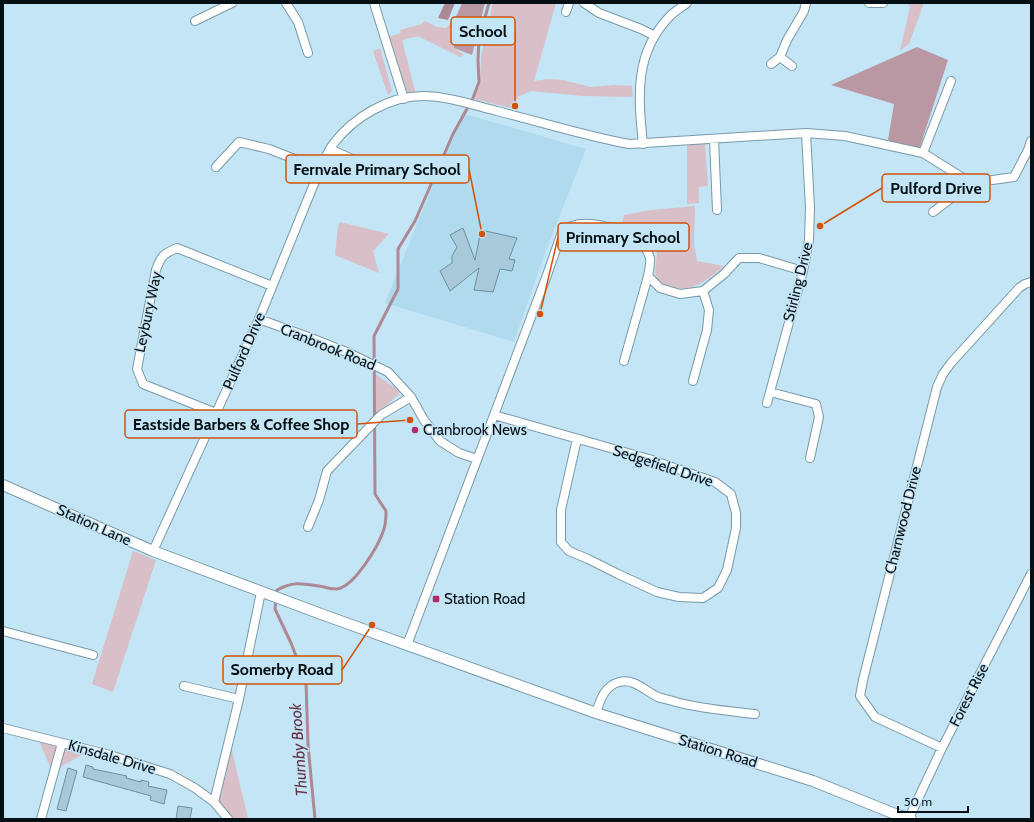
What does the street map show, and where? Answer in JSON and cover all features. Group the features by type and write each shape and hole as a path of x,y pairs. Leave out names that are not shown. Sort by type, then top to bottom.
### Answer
{"street":[{"path":"195,21 232,3"},
{"path":"286,3 298,22 308,53"},
{"path":"374,3 404,98"},
{"path":"566,12 569,3"},
{"path":"584,3 599,13 655,36"},
{"path":"643,144 640,108 640,74 649,47 655,36 670,16 687,3"},
{"path":"771,64 780,57 787,40 804,11 806,3"},
{"path":"869,3 883,3"},
{"path":"780,57 792,66"},
{"path":"923,153 951,81"},
{"name":"Pulford Drive","path":"153,551 259,319 320,170 333,143 356,121 381,106 404,98 423,96 444,99 510,114 607,140 629,144 806,134 844,136 923,153 971,183"},
{"name":"Stirling Drive","path":"767,403 803,271 809,240 810,208 806,134"},
{"path":"714,139 717,210"},
{"path":"933,212 971,183 1014,177 1031,141"},
{"path":"216,167 239,142 269,149 320,170"},
{"path":"330,149 383,173"},
{"path":"408,645 562,232 566,228 579,224 599,225 622,232 642,243 650,257 648,276 624,361"},
{"name":"Leybury Way","path":"216,414 143,384 138,375 136,369 160,259 165,253 176,248 272,286"},
{"path":"648,276 660,288 680,294 702,292 724,274 739,258 760,258 803,271"},
{"name":"Charnwood Drive","path":"942,748 875,717 860,696 863,680 937,387 950,363 1020,288 1031,282"},
{"path":"693,381 708,330 709,310 702,292"},
{"name":"Cranbrook Road","path":"259,319 318,340 388,372 411,396 424,420 440,441 459,453 477,459"},
{"path":"770,392 816,404 819,417 810,458"},
{"path":"308,527 319,500 326,471 381,415 411,396"},
{"name":"Sedgefield Drive","path":"494,415 649,459 715,482 731,494 736,512 736,528 727,570 718,588 702,598 679,597 657,592 588,559 569,552 561,542 561,510 577,439"},
{"name":"Station Lane","path":"3,485 153,551 186,563"},
{"name":"Station Road","path":"186,563 261,592 596,713 813,781 895,814 910,818"},
{"name":"Forest Rise","path":"910,818 942,748 1031,574"},
{"path":"214,802 239,699 261,592"},
{"path":"3,630 93,655"},
{"path":"596,713 602,696 607,689 613,684 620,682 636,684 658,697 684,704 755,714"},
{"path":"184,686 239,699"},
{"name":"Kinsdale Drive","path":"3,728 110,755 170,774 195,788 214,802 228,819"},
{"path":"41,819 62,742"}],"shaded area":[{"path":"445,3 455,3 448,20 438,18"},
{"path":"462,3 485,3 472,55 454,48 455,19"},
{"path":"493,3 556,3 534,81 548,79 563,80 591,87 614,85 632,86 633,97 583,96 531,91 517,97 515,109 474,99 480,85 481,57"},
{"path":"907,3 924,3 909,44 900,51 910,7"},
{"path":"455,19 454,48 464,55 460,57 418,36 402,40 416,95 404,99 385,38 401,33 400,30 422,24 425,21 437,27 446,28"},
{"path":"917,47 948,60 919,150 888,140 894,104 831,85"},
{"path":"380,48 392,91 388,95 373,51"},
{"path":"462,113 586,149 545,253 514,342 385,303"},
{"path":"687,141 705,142 708,186 699,187 699,203 687,204"},
{"path":"695,206 694,243 697,261 724,266 705,281 692,287 676,288 668,286 658,280 655,274 657,251 643,236 622,228 624,215 651,210"},
{"path":"340,222 389,234 373,251 379,273 335,255 338,226"},
{"path":"375,374 401,392 377,414 375,412"},
{"path":"133,551 156,560 113,692 92,684"},
{"path":"37,736 61,742 53,774"},
{"path":"229,738 248,819 227,819 214,802"},
{"path":"64,743 91,750 58,768"}],"building":[{"path":"463,228 475,260 481,230 517,238 509,259 515,260 512,271 500,269 493,292 474,290 479,268 450,291 440,271 452,263 452,256 457,247 450,235"},
{"path":"86,765 93,767 93,769 127,776 126,778 141,782 141,780 149,782 148,786 167,790 164,804 150,800 151,796 83,777"},
{"path":"68,768 77,771 66,811 57,809"},
{"path":"178,806 192,808 190,819 176,819"}],"waterway":[{"name":"Thurnby Brook","path":"315,819 308,745 306,682 291,643 275,609 277,590 295,584 305,584 334,589 343,587 358,574 365,565 377,545 384,529 386,522 386,511 375,494 374,336 398,289 398,249 415,221 453,134 473,98 479,82 479,39 489,3"}],"place":[{"name":"School","path":"515,106"},
{"name":"Pulford Drive","path":"820,226"},
{"name":"Fernvale Primary School","path":"482,234"},
{"name":"Prinmary School","path":"540,314"},
{"name":"Eastside Barbers & Coffee Shop","path":"410,420"},
{"name":"Cranbrook News","path":"415,430"},
{"name":"Station Road","path":"436,599"},
{"name":"Somerby Road","path":"372,625"}]}
